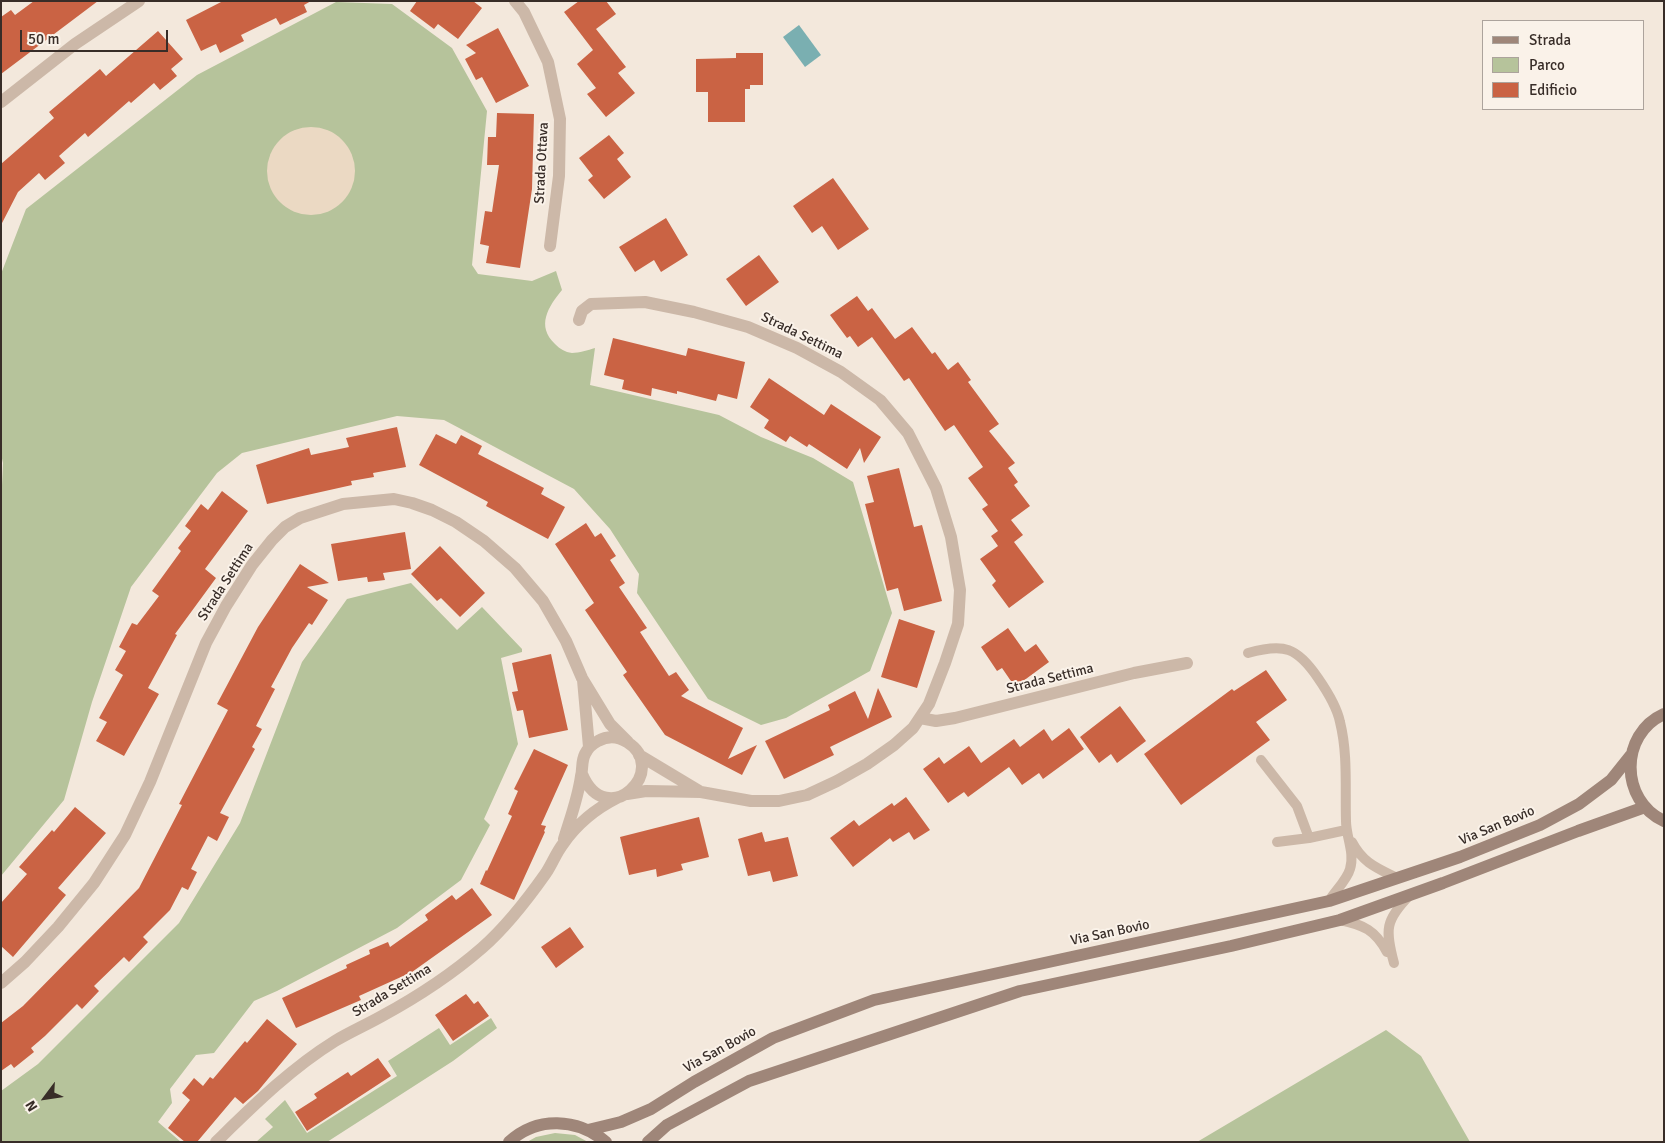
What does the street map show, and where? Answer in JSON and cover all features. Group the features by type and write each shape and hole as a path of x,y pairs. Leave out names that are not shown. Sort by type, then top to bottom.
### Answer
{"main road":[{"name":"Via San Bovio","path":"1664,714 1650,723 1641,732 1631,756 1631,779 1635,792 1652,814 1664,820"},
{"name":"Via San Bovio","path":"588,1130 621,1122 651,1109 694,1082 773,1038 874,1000 1329,901 1460,857 1540,825 1579,804 1611,780 1631,756"},
{"path":"648,1142 667,1125 749,1081 1011,993 1231,946 1340,920 1645,807"},
{"path":"509,1142 524,1131 541,1124 554,1123 568,1123 588,1130 606,1142"}],"street":[{"path":"1,102 75,44 139,1"},
{"name":"Strada Ottava","path":"516,1 524,12 548,62 560,119 559,176 550,246"},
{"name":"Strada Settima","path":"579,320 582,311 591,304 645,302 694,312 748,327 797,348 841,372 880,400 908,433 936,488 951,537 960,590 958,624 945,663 929,704 913,728 868,764 807,795 779,801 752,801 701,792 646,791 608,798 599,795 585,783 582,774 581,765 589,747 582,678"},
{"name":"Strada Settima","path":"1,983 25,962 58,927 94,883 125,835 150,782 206,643 226,606 252,565 285,527 300,518 343,504 394,499 432,510 456,522 484,541 515,568 543,601 566,641 582,678 610,724 639,755 641,764 639,781 634,788 598,808 578,825 562,844 547,872 521,907 483,948 434,986 335,1041 307,1061 275,1087 216,1142"},
{"name":"Strada Settima","path":"920,718 936,721 955,718 1134,673 1187,663"},
{"path":"589,747 603,738 620,738 628,742"},
{"name":"Strada Settima","path":"639,755 701,792"},
{"name":"Strada Settima","path":"562,844 582,774"}],"lane":[{"path":"1248,653 1269,647 1288,649 1308,663 1328,693 1340,721 1346,765 1346,830 1351,850 1350,869 1329,901"},
{"path":"1261,760 1297,806 1310,838"},
{"path":"1277,842 1310,838 1346,830"},
{"path":"1346,830 1355,848 1364,859 1372,866 1397,878"},
{"path":"1340,920 1358,924 1376,934 1394,963 1388,943 1389,925 1393,915 1411,894"}],"green space":[{"path":"336,2 392,4 452,48 487,111 472,265 478,274 532,281 556,271 562,290 552,303 546,317 546,330 555,344 567,352 572,353 595,348 590,385 719,415 761,437 813,458 853,482 892,613 870,671 786,718 761,725 708,699 637,593 639,574 610,529 574,489 444,420 397,416 242,453 217,473 131,587 92,702 64,800 1,876 1,507 3,463 1,454 1,274 26,209 197,75"},
{"path":"411,583 457,630 482,607 522,649 522,652 501,658 518,744 484,819 490,825 461,880 397,928 277,991 254,1001 214,1053 196,1055 170,1089 172,1103 158,1122 181,1142 1,1142 1,1091 38,1064 179,923 240,823 302,662 347,599"},
{"path":"491,1018 497,1028 453,1061 327,1142 256,1142 273,1127 265,1119 285,1100 307,1133 397,1076 388,1061 439,1028 450,1045"},
{"path":"1386,1030 1421,1056 1470,1142 1197,1142"},
{"path":"555,1133 575,1135 588,1142 527,1142 536,1137"}],"shaded area":[{"path":"311,127 328,131 342,140 351,154 355,171 351,188 342,202 328,211 311,215 294,211 280,202 271,188 267,171 271,154 280,140 294,131"}],"water":[{"path":"799,25 821,55 805,67 783,37"}],"building":[{"path":"34,1 98,1 1,74 1,17 11,10 15,15"},
{"path":"223,1 311,1 304,5 307,12 280,25 276,18 241,35 244,41 220,53 216,44 201,51 186,20"},
{"path":"417,1 473,1 482,8 458,39 438,24 434,29 410,11"},
{"path":"579,1 606,1 616,14 596,29 626,67 618,73 635,93 606,117 587,94 596,88 577,64 593,50 564,12"},
{"path":"498,28 529,86 496,103 482,77 476,80 465,59 476,53 466,45"},
{"path":"158,31 183,59 171,69 177,76 160,90 154,83 131,103 129,101 88,137 85,133 59,156 65,163 45,180 39,173 18,192 1,225 1,164 54,118 49,112 100,69 106,76"},
{"path":"736,53 763,53 763,85 750,85 750,89 745,89 745,122 708,122 708,92 696,92 696,59 736,58"},
{"path":"497,113 534,114 532,189 520,268 486,263 489,246 480,244 485,211 492,212 499,165 487,165 488,137 496,137"},
{"path":"609,135 624,153 617,159 631,177 604,199 588,180 593,176 579,158"},
{"path":"833,178 869,229 838,250 822,226 812,233 793,206"},
{"path":"666,218 688,255 661,272 654,260 635,272 619,247"},
{"path":"759,255 779,282 746,306 726,279"},
{"path":"857,296 868,311 872,308 895,339 912,327 932,354 935,352 948,370 958,362 971,380 968,382 999,424 989,431 1015,463 1008,468 1018,482 1014,485 1030,506 1011,520 1023,535 1014,542 1044,582 1009,608 992,585 996,581 980,559 998,546 991,536 998,531 982,509 988,505 968,478 983,467 954,425 945,431 909,378 904,381 872,337 858,347 850,336 847,338 830,315"},
{"path":"613,338 686,356 688,348 745,362 737,399 718,394 716,401 677,391 677,394 652,388 651,396 622,389 624,380 604,375"},
{"path":"769,378 824,415 831,404 881,437 864,463 860,448 847,469 809,444 807,447 790,436 786,442 764,428 769,420 750,407"},
{"path":"397,427 406,467 373,473 374,477 351,481 352,485 267,504 256,465 309,448 311,455 349,447 346,438"},
{"path":"436,434 456,444 461,435 482,446 478,454 544,488 541,494 565,507 548,539 486,506 488,502 419,465"},
{"path":"899,468 914,527 922,525 942,601 904,611 898,588 887,591 865,504 874,502 867,476"},
{"path":"222,491 248,511 205,569 216,578 175,634 177,635 148,688 159,694 124,756 96,741 107,722 99,718 123,675 115,670 126,651 119,647 132,623 137,625 159,596 152,591 181,551 178,548 191,531 185,526 201,504 208,510"},
{"path":"586,523 595,537 601,533 616,556 610,560 625,583 619,587 647,628 640,632 669,676 676,672 689,690 681,696 743,728 728,759 757,745 742,775 665,735 623,675 627,672 585,610 594,603 555,544"},
{"path":"405,532 411,569 383,573 385,580 368,582 367,577 338,581 331,544"},
{"path":"440,546 485,593 460,617 441,598 437,601 411,574"},
{"path":"300,564 329,583 307,587 328,600 312,625 309,623 292,648 271,687 275,689 256,726 262,729 252,747 255,749 220,813 229,817 217,841 208,836 191,869 197,872 188,890 182,887 170,910 143,937 148,942 129,962 124,957 94,986 99,991 82,1009 77,1004 31,1048 34,1052 14,1068 11,1064 1,1071 1,1023 23,1006 139,888 182,805 179,804 228,710 217,704 258,627"},
{"path":"899,619 935,631 917,688 881,677"},
{"path":"1008,628 1025,652 1036,644 1049,662 1015,687 1002,668 997,671 981,647"},
{"path":"551,654 568,730 529,738 523,710 517,711 512,692 518,691 512,663"},
{"path":"1266,670 1287,700 1256,722 1270,740 1181,805 1144,754 1232,689 1234,691"},
{"path":"878,688 892,717 830,747 834,755 784,779 765,741 830,710 828,705 855,691 868,719"},
{"path":"1120,706 1146,741 1117,763 1111,754 1099,763 1080,737"},
{"path":"1069,728 1084,749 1043,779 1039,773 1022,785 1009,767 968,797 964,792 948,803 923,769 939,757 944,764 969,746 981,763 1014,739 1020,747 1044,729 1052,741"},
{"path":"534,749 568,765 541,825 546,826 545,832 514,900 480,884 512,816 508,814 518,791 514,789"},
{"path":"906,797 930,830 914,840 909,832 893,842 890,838 853,867 830,838 854,820 859,826 892,803 894,806"},
{"path":"75,807 106,833 58,888 66,895 13,957 1,946 1,903 27,874 19,867 52,830 54,832"},
{"path":"699,817 709,857 681,864 683,870 657,877 656,869 629,875 620,837"},
{"path":"762,832 765,842 788,837 798,876 773,882 770,871 748,876 738,839"},
{"path":"472,888 492,915 412,972 359,996 361,1000 296,1028 282,998 347,968 346,965 370,954 369,950 388,942 390,947 428,920 425,915 452,895 456,900"},
{"path":"570,927 584,947 556,968 541,947"},
{"path":"466,994 474,1004 478,1001 489,1016 453,1041 435,1015"},
{"path":"267,1019 297,1044 258,1091 243,1104 235,1097 197,1142 185,1142 168,1128 190,1100 182,1093 194,1078 203,1086 210,1077 213,1079 245,1041 247,1043"},
{"path":"378,1058 391,1076 307,1131 295,1112 317,1098 314,1094 348,1072 351,1076"}]}
